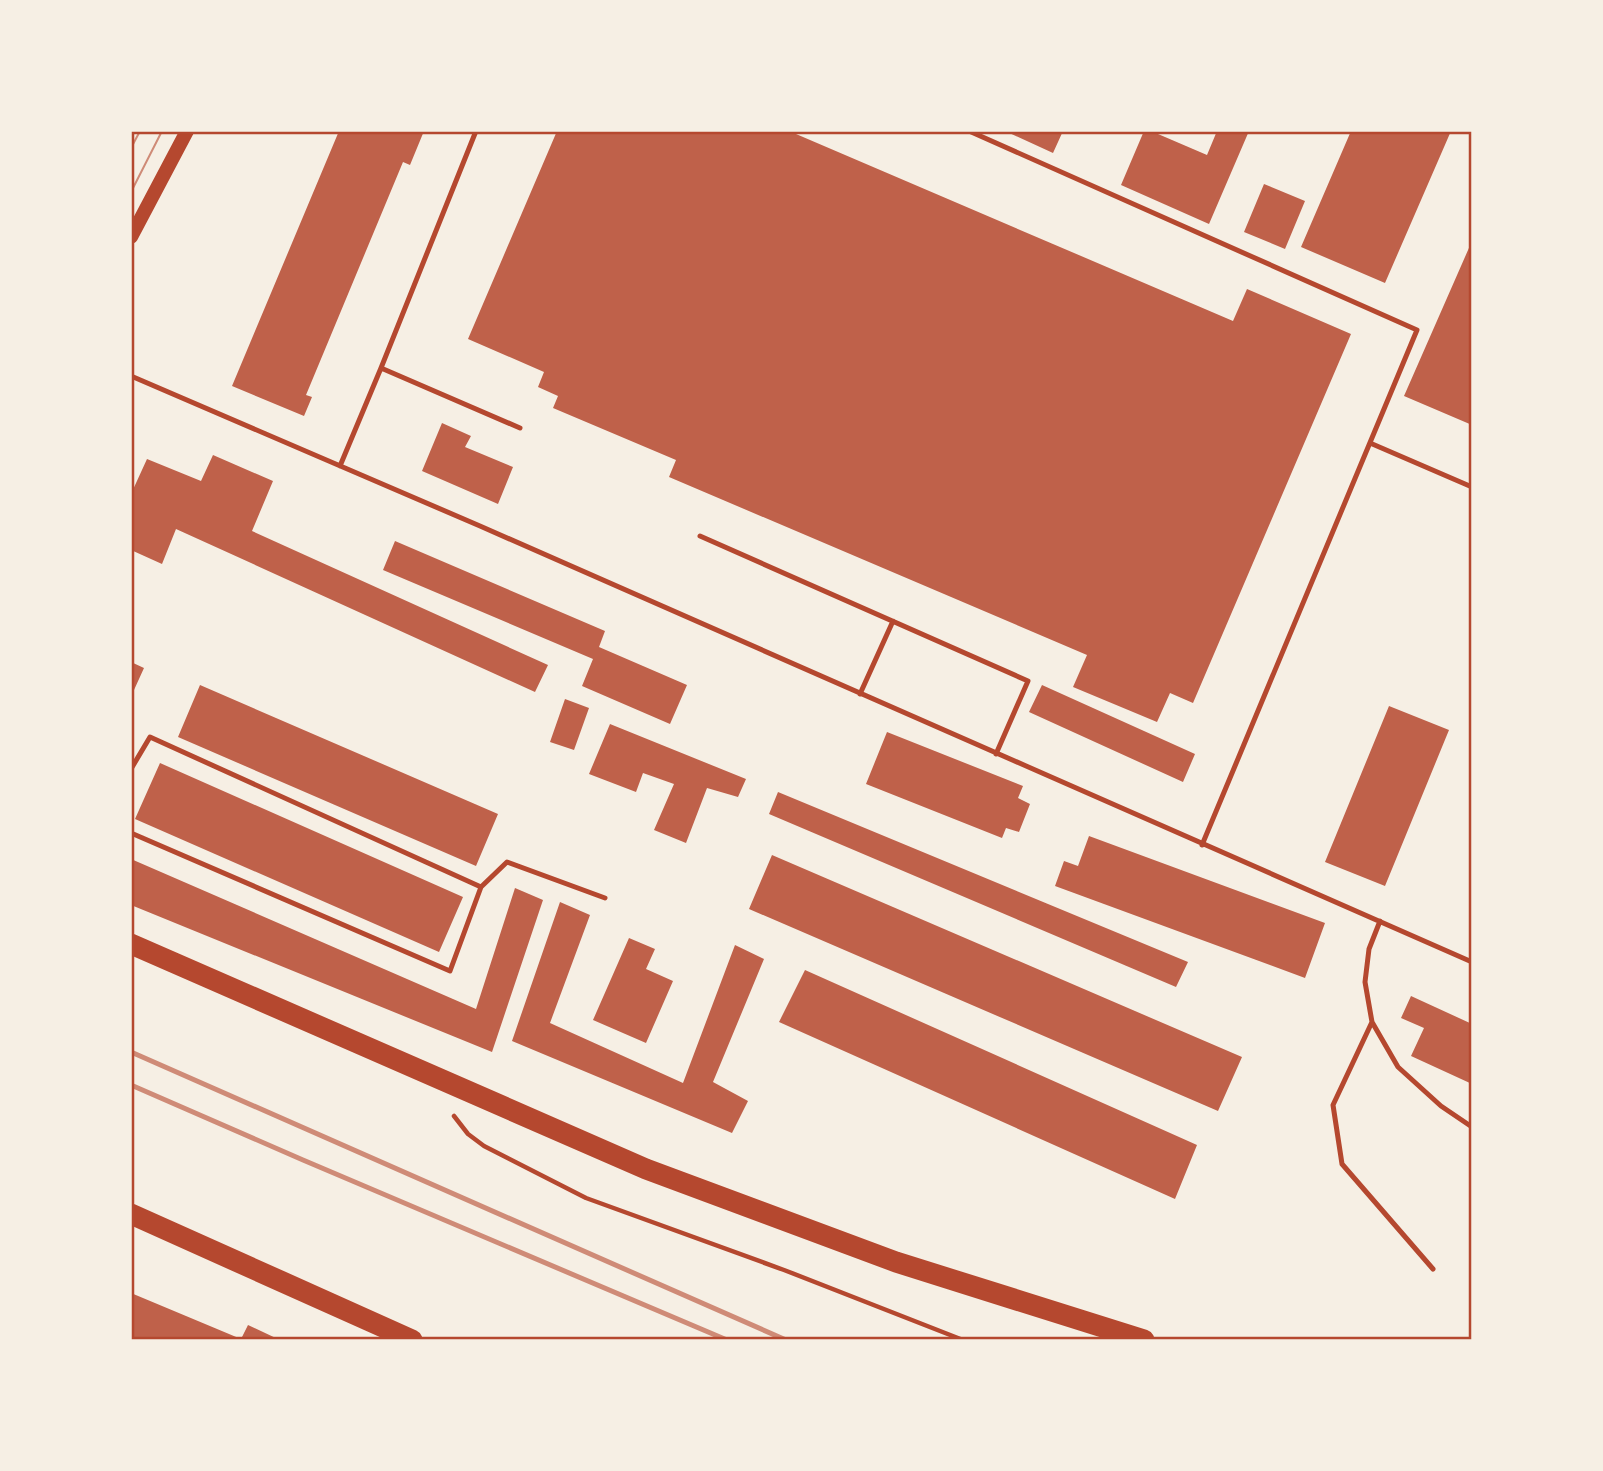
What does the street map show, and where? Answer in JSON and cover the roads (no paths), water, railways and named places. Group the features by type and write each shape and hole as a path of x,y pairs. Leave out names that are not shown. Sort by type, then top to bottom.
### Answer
{"highway":[{"path":"131,944 646,1169 896,1262 1144,1340"},
{"path":"131,1214 412,1340"}],"main road":[{"path":"131,237 187,131"}],"lane":[{"path":"340,466 476,131"},
{"path":"969,131 1417,330 1202,845"},
{"path":"381,368 520,428"},
{"path":"131,376 1472,962"},
{"path":"1370,443 1472,487"},
{"path":"700,536 1028,681 996,754"},
{"path":"860,694 893,621"},
{"path":"131,769 150,737 481,887"},
{"path":"131,833 450,971 481,887 507,862 605,898"},
{"path":"1380,920 1368,949 1364,982 1372,1022 1398,1067 1441,1106 1472,1127"},
{"path":"1372,1022 1333,1105 1342,1164 1433,1269"}],"tram line":[{"path":"131,148 140,131"},
{"path":"131,192 162,131"}],"railway":[{"path":"131,1052 786,1340"},
{"path":"131,1085 727,1340"}]}
